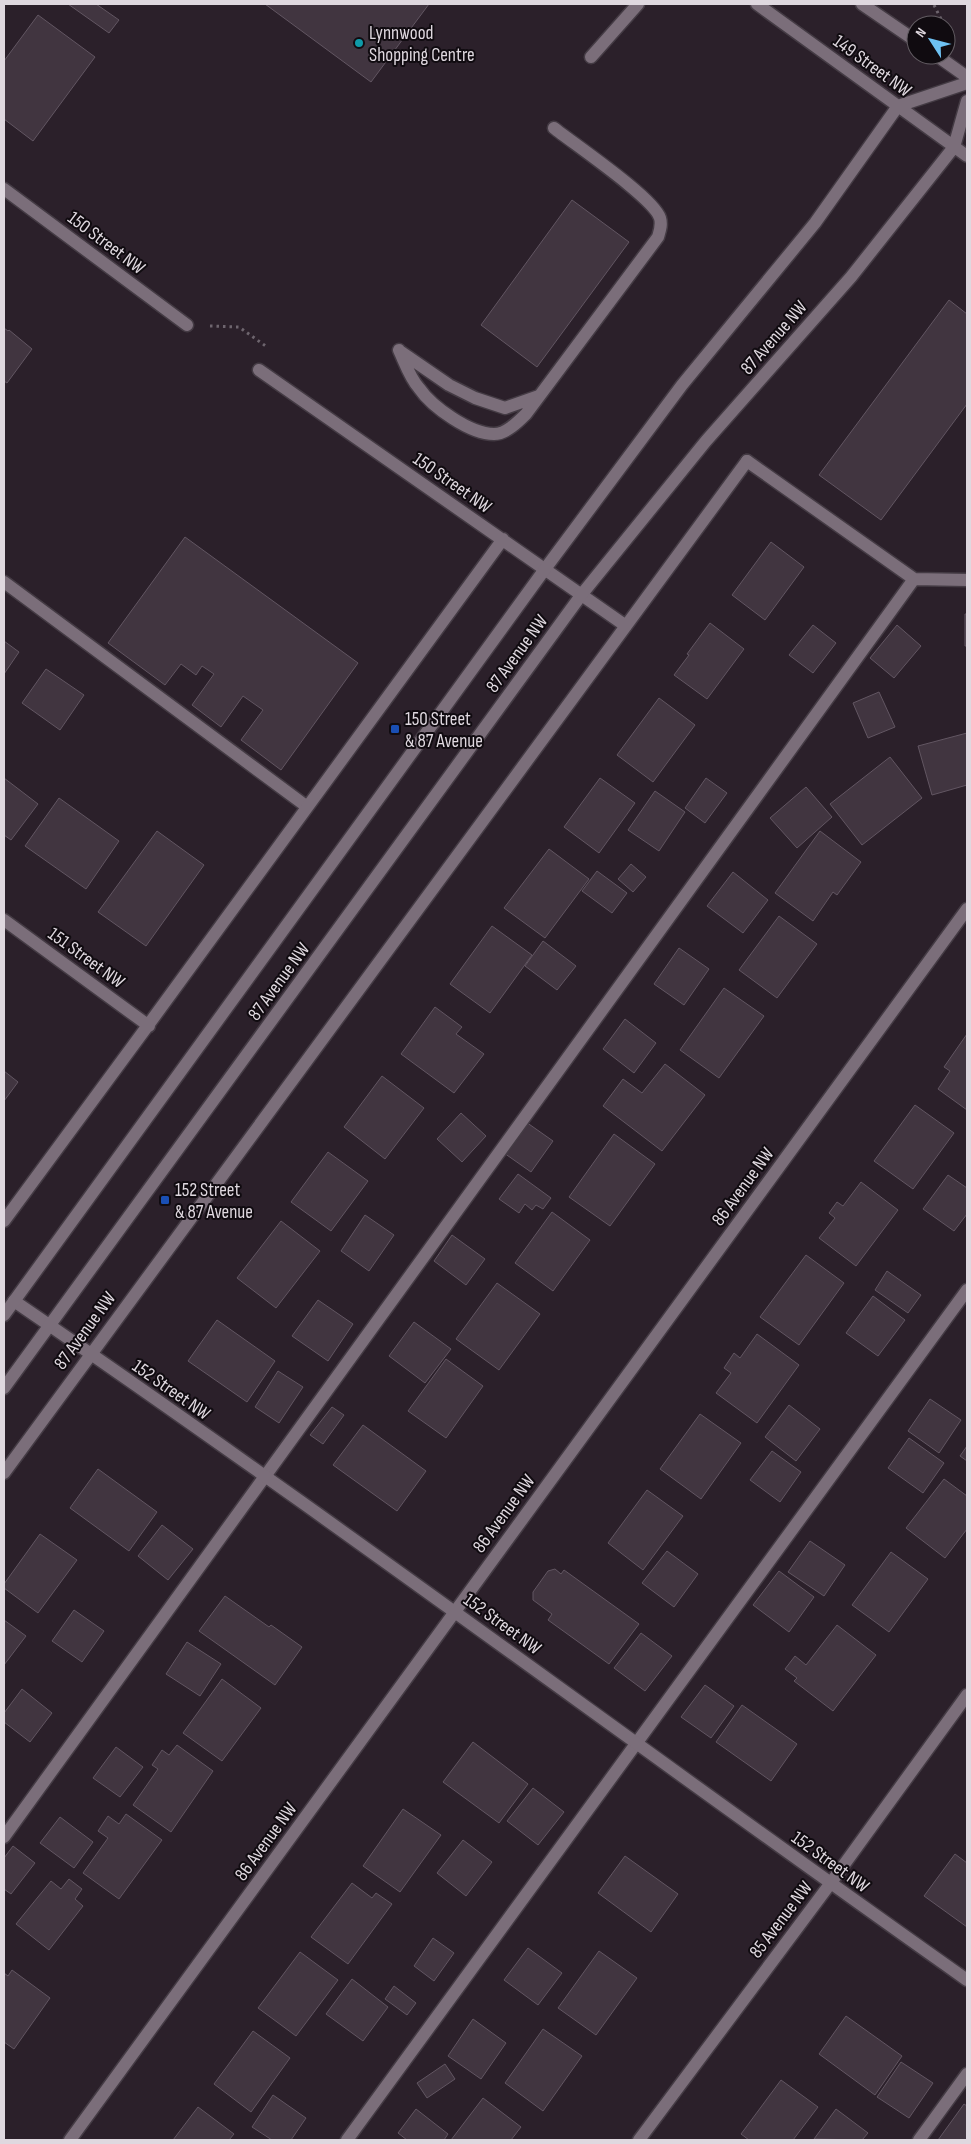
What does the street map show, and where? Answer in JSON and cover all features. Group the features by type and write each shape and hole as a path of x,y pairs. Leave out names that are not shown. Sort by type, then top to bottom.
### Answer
{"street":[{"path":"591,56 638,4"},
{"name":"149 Street NW","path":"757,4 967,156"},
{"path":"862,4 906,34"},
{"path":"950,65 967,77"},
{"path":"898,106 967,83"},
{"name":"87 Avenue NW","path":"4,1388 582,594 706,441 850,277 954,147 967,100"},
{"name":"87 Avenue NW","path":"4,1315 545,570 682,385 816,223 898,106"},
{"path":"539,396 505,408 475,398 449,385 399,350 418,388 431,402 468,427 494,434 512,427 526,414 658,237 662,225 660,216 654,207 632,187 554,128"},
{"name":"150 Street NW","path":"4,188 187,325"},
{"name":"150 Street NW","path":"258,370 626,626"},
{"name":"87 Avenue NW","path":"4,1473 747,461 914,579"},
{"path":"4,1221 149,1026 306,806 503,539"},
{"path":"4,1837 914,579 967,580"},
{"path":"4,582 306,806"},
{"name":"86 Avenue NW","path":"70,2140 967,909"},
{"name":"151 Street NW","path":"4,920 149,1026"},
{"path":"347,2140 967,1290"},
{"name":"152 Street NW","path":"14,1301 455,1612 830,1884 967,1980"},
{"name":"85 Avenue NW","path":"639,2140 830,1884 967,1694"},
{"path":"919,2140 967,2074"}],"path":[{"path":"934,5 939,15"},
{"path":"187,325 239,327 272,350"}],"building":[{"path":"68,4 96,4 119,20 109,33"},
{"name":"Lynnwood Shopping Centre","path":"265,4 429,4 371,82"},
{"path":"38,15 95,57 33,141 4,119 4,61"},
{"path":"572,200 629,242 537,367 481,325"},
{"path":"949,300 967,314 967,404 881,520 819,475"},
{"path":"4,328 32,349 7,383 4,381"},
{"path":"185,537 358,663 281,770 241,740 263,710 243,696 221,727 192,705 214,674 202,666 196,675 181,664 165,685 108,643"},
{"path":"771,542 804,567 765,620 732,595"},
{"path":"965,614 967,614 967,646 965,646"},
{"path":"710,623 744,649 707,699 674,675"},
{"path":"813,625 836,643 813,673 789,655"},
{"path":"897,625 921,646 894,678 870,658"},
{"path":"4,641 19,652 4,674"},
{"path":"46,669 84,695 60,730 22,703"},
{"path":"879,692 895,727 868,738 853,703"},
{"path":"659,698 695,725 653,782 617,755"},
{"path":"967,733 967,785 932,795 918,746"},
{"path":"890,757 922,798 862,845 830,804"},
{"path":"4,778 38,804 11,840 4,835"},
{"path":"600,778 635,803 599,853 564,827"},
{"path":"706,778 727,793 705,823 685,808"},
{"path":"806,787 832,817 797,848 770,818"},
{"path":"655,791 685,812 659,851 628,830"},
{"path":"59,798 119,841 86,889 25,846"},
{"path":"157,831 204,865 146,946 98,912"},
{"path":"820,831 861,862 837,895 833,892 813,921 775,893"},
{"path":"549,849 589,879 545,938 504,908"},
{"path":"631,864 646,877 633,892 618,879"},
{"path":"597,871 627,893 612,913 582,891"},
{"path":"733,872 768,900 743,933 707,906"},
{"path":"779,916 817,944 777,998 739,970"},
{"path":"492,926 532,955 490,1013 450,984"},
{"path":"543,941 576,966 557,990 525,966"},
{"path":"679,948 709,969 684,1005 654,984"},
{"path":"724,988 764,1016 719,1078 680,1050"},
{"path":"435,1007 462,1027 456,1034 484,1054 454,1093 401,1054"},
{"path":"625,1019 656,1043 634,1073 603,1049"},
{"path":"967,1034 967,1110 938,1089 950,1071 944,1067"},
{"path":"665,1064 705,1095 662,1151 603,1106 623,1079 642,1093"},
{"path":"4,1071 18,1082 4,1101"},
{"path":"382,1076 424,1108 385,1159 344,1127"},
{"path":"915,1105 954,1133 913,1189 874,1161"},
{"path":"461,1113 486,1136 462,1162 437,1139"},
{"path":"526,1122 553,1141 531,1172 504,1153"},
{"path":"614,1134 655,1164 610,1226 569,1197"},
{"path":"328,1152 368,1181 331,1231 291,1202"},
{"path":"518,1174 551,1198 543,1209 536,1205 532,1210 525,1204 519,1213 499,1199"},
{"path":"948,1175 967,1188 967,1214 954,1231 923,1209"},
{"path":"861,1182 898,1210 856,1266 819,1238 835,1218 829,1213 837,1202 843,1206"},
{"path":"552,1212 590,1240 553,1291 515,1263"},
{"path":"365,1215 394,1235 369,1271 341,1251"},
{"path":"281,1221 320,1251 276,1308 237,1278"},
{"path":"452,1235 485,1259 466,1285 434,1261"},
{"path":"806,1255 844,1283 799,1345 760,1317"},
{"path":"887,1271 921,1295 908,1313 875,1290"},
{"path":"497,1283 540,1314 499,1370 456,1339"},
{"path":"873,1296 905,1320 878,1356 846,1333"},
{"path":"318,1300 353,1324 328,1361 292,1336"},
{"path":"217,1320 275,1361 247,1402 188,1361"},
{"path":"414,1322 451,1349 425,1383 389,1356"},
{"path":"757,1334 799,1365 757,1423 716,1393 731,1373 724,1368 734,1353 740,1358"},
{"path":"446,1359 483,1386 446,1438 408,1411"},
{"path":"278,1371 303,1387 279,1423 255,1407"},
{"path":"930,1399 961,1420 939,1453 908,1431"},
{"path":"789,1405 820,1429 796,1461 765,1437"},
{"path":"332,1407 344,1415 323,1444 310,1435"},
{"path":"700,1414 741,1443 701,1499 660,1469"},
{"path":"363,1425 426,1471 397,1511 333,1465"},
{"path":"909,1438 944,1463 923,1493 888,1468"},
{"path":"967,1446 967,1461 960,1456"},
{"path":"772,1451 801,1472 780,1502 750,1480"},
{"path":"98,1469 157,1512 129,1551 70,1508"},
{"path":"944,1479 967,1496 967,1529 945,1558 906,1528"},
{"path":"647,1490 683,1516 643,1570 608,1543"},
{"path":"162,1525 193,1549 168,1580 138,1556"},
{"path":"40,1534 77,1560 38,1613 4,1588 4,1584"},
{"path":"810,1541 845,1565 824,1596 788,1572"},
{"path":"667,1551 698,1574 674,1607 642,1583"},
{"path":"891,1552 928,1579 889,1632 852,1605"},
{"path":"555,1569 561,1574 564,1570 639,1624 609,1664 548,1620 552,1614 533,1600 533,1592 548,1571"},
{"path":"779,1571 814,1597 789,1632 753,1605"},
{"path":"225,1596 269,1627 271,1625 302,1647 275,1685 199,1631"},
{"path":"74,1610 104,1631 82,1662 52,1641"},
{"path":"4,1620 26,1636 4,1665"},
{"path":"837,1625 876,1655 833,1711 794,1681 797,1678 785,1669 795,1656 806,1665"},
{"path":"641,1633 672,1656 645,1691 614,1668"},
{"path":"187,1642 221,1664 200,1696 166,1674"},
{"path":"222,1679 261,1708 222,1761 183,1733"},
{"path":"705,1685 734,1706 711,1738 681,1717"},
{"path":"22,1689 52,1713 30,1742 4,1722 4,1713"},
{"path":"742,1705 797,1744 771,1781 716,1742"},
{"path":"473,1742 528,1784 499,1823 443,1782"},
{"path":"177,1745 213,1771 171,1832 133,1805 158,1769 152,1765 162,1750 169,1755"},
{"path":"116,1747 143,1767 120,1797 93,1778"},
{"path":"533,1788 564,1812 538,1845 507,1821"},
{"path":"403,1809 441,1835 400,1892 363,1866"},
{"path":"126,1814 162,1840 119,1899 83,1873 108,1838 98,1831 108,1816 119,1824"},
{"path":"60,1817 93,1842 74,1868 40,1843"},
{"path":"463,1840 492,1862 466,1896 437,1873"},
{"path":"13,1846 35,1863 11,1894 4,1889 4,1858"},
{"path":"955,1854 967,1863 967,1927 924,1896"},
{"path":"625,1856 678,1894 651,1932 598,1893"},
{"path":"69,1879 82,1889 75,1899 83,1906 49,1950 16,1924 51,1881 61,1889"},
{"path":"352,1883 372,1898 376,1893 392,1904 348,1964 311,1937"},
{"path":"433,1938 454,1953 434,1981 414,1966"},
{"path":"528,1948 562,1973 538,2005 504,1980"},
{"path":"599,1951 637,1978 596,2035 558,2008"},
{"path":"300,1952 338,1980 296,2036 258,2008"},
{"path":"12,1970 50,1998 14,2049 4,2042 4,1973 8,1976"},
{"path":"352,1979 388,2007 363,2041 326,2014"},
{"path":"394,1986 416,2003 407,2015 385,1999"},
{"path":"846,2016 902,2056 875,2095 819,2054"},
{"path":"473,2019 506,2043 481,2079 448,2056"},
{"path":"543,2029 582,2056 543,2111 505,2083"},
{"path":"253,2031 290,2058 251,2112 214,2084"},
{"path":"901,2062 933,2083 909,2118 877,2097"},
{"path":"445,2064 455,2079 427,2098 417,2083"},
{"path":"781,2080 818,2107 793,2140 749,2140 741,2134"},
{"path":"273,2095 306,2118 291,2140 272,2140 252,2127"},
{"path":"483,2098 521,2127 511,2140 451,2140"},
{"path":"964,2104 967,2106 967,2140 938,2140"},
{"path":"198,2107 234,2134 229,2140 173,2140"},
{"path":"416,2109 448,2134 444,2140 407,2140 398,2133"},
{"path":"836,2109 868,2133 862,2140 814,2139"}],"place":[{"name":"Lynnwood Shopping Centre","path":"359,43"},
{"name":"150 Street & 87 Avenue","path":"395,729"},
{"name":"152 Street & 87 Avenue","path":"165,1200"}]}
